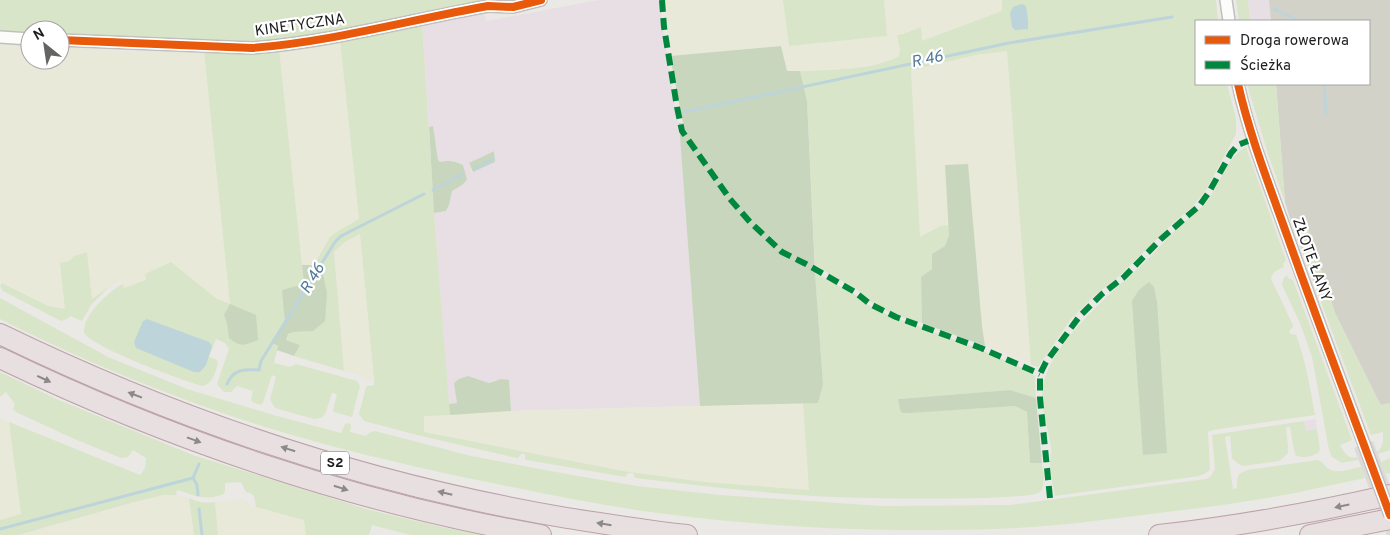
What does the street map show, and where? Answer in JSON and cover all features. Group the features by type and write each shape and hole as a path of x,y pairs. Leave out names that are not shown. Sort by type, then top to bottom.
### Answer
{"highway":[{"name":"S2","path":"0,334 125,391 223,428 293,451 407,484 473,500 611,525 687,535"},
{"name":"S2","path":"0,358 50,382 158,427 261,464 402,506 541,535"},
{"path":"1159,535 1278,519 1390,495"},
{"path":"1310,535 1390,519"}],"street":[{"name":"KINETYCZNA","path":"70,40 252,48 312,42 488,6 513,7 541,0"},
{"path":"1226,0 1229,20"},
{"path":"0,32 20,33"},
{"path":"0,37 20,38"},
{"name":"ZŁOTE ŁANY","path":"1238,85 1253,139 1390,515"}],"shaded area":[{"path":"598,0 659,0 676,116 679,123 700,406 511,411 509,380 495,380 489,383 468,376 457,403 449,404 434,213 446,211 452,191 462,185 463,169 462,165 455,162 440,162 438,160 433,127 429,127 422,20 484,9 486,21","holes":["494,151 495,162 472,172 469,163"]},
{"path":"664,0 783,0 789,46 887,36 884,0 1002,0 1002,11 922,41 920,27 897,35 900,50 899,56 891,61 848,69 787,71 781,46 670,56"},
{"path":"1248,0 1269,0 1271,20 1250,20"},
{"path":"1269,0 1390,0 1390,403 1381,405 1335,313 1306,223 1292,225 1285,202 1276,85 1370,85 1370,20 1271,20"},
{"path":"340,40 359,219 330,237 314,265 302,265 279,49"},
{"path":"0,42 20,43 20,70 70,70 70,47 121,51 204,51 230,304 217,299 171,262 146,280 124,288 121,280 92,300 86,252 74,256 69,261 65,309 48,306 0,281"},
{"path":"1007,51 1031,363 985,346 945,165 949,225 940,226 920,237 911,70 976,55"},
{"path":"360,234 374,379 367,381 357,374 344,371 334,252 345,242"},
{"path":"803,403 809,490 704,482 623,471 424,432 424,416 511,411"},
{"path":"0,417 9,422 21,514 0,520"},
{"path":"1316,419 1317,429 1306,431 1304,421"},
{"path":"163,495 189,498 194,535 18,535"},
{"path":"245,499 251,506 304,520 306,535 218,535 215,502"}],"green space":[{"path":"0,0 487,0 304,38 269,41 121,40 70,37 70,20 20,20 20,35 0,34"},
{"path":"783,0 884,0 887,36 789,46"},
{"path":"1002,0 1216,0 1218,20 1195,20 1195,85 1227,85 1236,118 1236,134 1206,190 1193,206 1071,319 1038,367 1031,365 1007,51 976,55 911,70 920,237 940,226 949,225 949,235 945,246 932,254 932,269 921,277 922,323 883,309 871,302 856,289 815,265 807,101 800,71 865,67 889,61 899,56 900,50 897,35 921,27 922,41 1002,11"},
{"path":"1236,0 1248,0 1250,20 1239,20"},
{"path":"422,20 434,213 450,415 424,416 424,432 623,471 704,482 809,490 803,403 818,403 823,385 815,273 888,315 974,347 1032,372 1035,377 1036,398 1010,390 898,399 902,413 1015,406 1027,412 1030,463 1042,463 1044,482 1040,492 1023,496 987,498 856,498 724,488 635,478 633,473 628,473 625,477 527,460 525,459 525,454 521,454 517,458 364,421 359,414 366,387 374,385 374,379 360,234 345,242 334,252 344,371 294,356 300,345 286,340 288,334 294,332 313,331 323,274 314,265 330,237 359,219 340,40"},
{"path":"781,46 787,71 800,71 807,101 815,273 823,385 818,403 700,406 679,123 683,123 670,56"},
{"path":"279,49 304,284 284,315 285,324 272,342 278,346 274,363 290,367 296,364 357,381 360,386 352,417 334,412 337,394 332,393 325,414 321,418 314,419 275,408 270,399 276,377 272,375 263,403 260,405 252,402 253,391 237,386 231,392 224,392 217,384 229,349 225,343 216,339 209,357 217,360 215,374 209,383 202,386 158,371 120,355 104,347 84,333 85,326 92,312 110,293 122,284 124,288 146,280 145,274 171,262 217,299 230,304 204,51","holes":["224,315 258,340 229,338"]},
{"path":"1247,85 1276,85 1285,202"},
{"path":"433,126 438,160 440,162 452,161 463,165 467,180 452,191 446,211 434,213 429,127"},
{"path":"1246,147 1286,260 1283,264 1284,267 1274,272 1271,279 1293,325 1289,331 1291,334 1296,335 1315,415 1208,432 1210,470 1199,476 1055,496 1050,466 1051,449 1043,410 1042,394 1048,370 1058,352 1086,318 1184,222 1202,207 1213,192 1227,166"},
{"path":"494,151 495,162 473,172 469,163"},
{"path":"968,164 985,346 922,323 921,277 932,269 932,254 945,246 949,235 945,165"},
{"path":"1306,223 1335,313 1381,405 1390,403 1390,450 1378,454 1377,452 1382,445 1383,432 1371,435 1292,225"},
{"path":"87,252 92,299 109,287 91,305 82,321 70,316 61,321 3,291 0,286 2,283 48,306 65,309 60,263 69,261 74,256"},
{"path":"302,265 314,265 323,274 327,293 325,321 313,331 288,334 286,340 300,345 294,356 277,350 278,346 271,342 285,324 282,290 304,284"},
{"path":"1287,275 1288,278 1293,280 1352,440 1340,445 1347,455 1354,458 1357,457 1358,460 1342,463 1332,457 1329,450 1312,357 1300,323 1282,285 1283,279"},
{"path":"1149,282 1154,287 1157,302 1167,453 1143,455 1132,301 1139,290"},
{"path":"0,298 108,357 187,389 277,416 341,433 345,424 349,423 351,425 350,432 366,436 375,431 471,456 637,486 720,495 881,506 1010,505 1206,479 1211,476 1215,469 1212,435 1304,421 1306,431 1317,429 1320,450 1310,456 1296,456 1290,427 1286,427 1288,453 1279,461 1243,466 1232,458 1230,436 1225,437 1233,489 1237,488 1239,474 1247,470 1318,460 1334,471 1361,467 1365,478 1290,494 1235,503 1080,523 1017,528 898,530 782,525 695,518 617,507 472,479 362,454 252,423 135,380 22,330 0,319"},
{"path":"230,304 256,315 258,340 243,345 229,338 224,315"},
{"path":"0,343 421,496 421,499 313,470 153,416 50,372 0,348"},
{"path":"0,372 61,401 193,455 366,509 483,535 411,535 372,525 369,535 306,535 304,520 256,507 254,496 246,492 241,482 225,483 224,494 216,497 198,496 177,490 176,495 163,495 135,502 18,535 0,535 0,520 21,514 9,422 140,475 145,468 146,458 133,450 128,457 121,458 18,413 13,410 15,404 6,392 0,397"},
{"path":"468,376 489,383 501,379 509,380 511,411 450,415 449,404 457,403 454,383"},
{"path":"1010,390 1036,398 1042,463 1030,463 1027,412 1015,406 902,413 898,399"},
{"path":"1390,458 1390,473 1386,474 1381,462"},
{"path":"189,498 208,503 215,502 218,535 194,535"}],"water":[{"path":"1022,4 1026,6 1028,29 1015,30 1012,27 1010,13 1013,7"},
{"path":"147,319 209,342 212,346 206,365 200,372 194,372 136,348 134,342 143,321"}],"pier":[{"path":"1373,441 1390,486 1390,535 1387,535 1354,448"}],"waterway":[{"path":"1274,9 1298,20"},
{"name":"R 46","path":"684,112 1009,43 1172,17"},
{"path":"1324,85 1326,113"},
{"name":"R 46","path":"474,169 493,159"},
{"name":"R 46","path":"433,190 463,174"},
{"name":"R 46","path":"227,384 233,375 240,371 259,370 261,361 335,242 341,236 424,194"},
{"name":"R 46","path":"193,478 199,464"},
{"path":"193,478 197,485 198,495"},
{"name":"R 46","path":"0,529 193,478"},
{"path":"199,509 202,535"}],"marked path":[{"path":"662,0 664,27 682,131 730,199 750,222 782,252 855,292 870,304 896,317 981,348 1040,374"},
{"path":"1050,498 1040,398 1040,374 1046,362 1079,317 1102,294 1124,277 1161,239 1199,206 1231,153 1238,145 1253,139"}],"cycle path":[{"path":"70,40 252,48 341,36 488,6 513,7 541,0"},
{"path":"1238,85 1248,123 1267,181 1390,515"}]}
